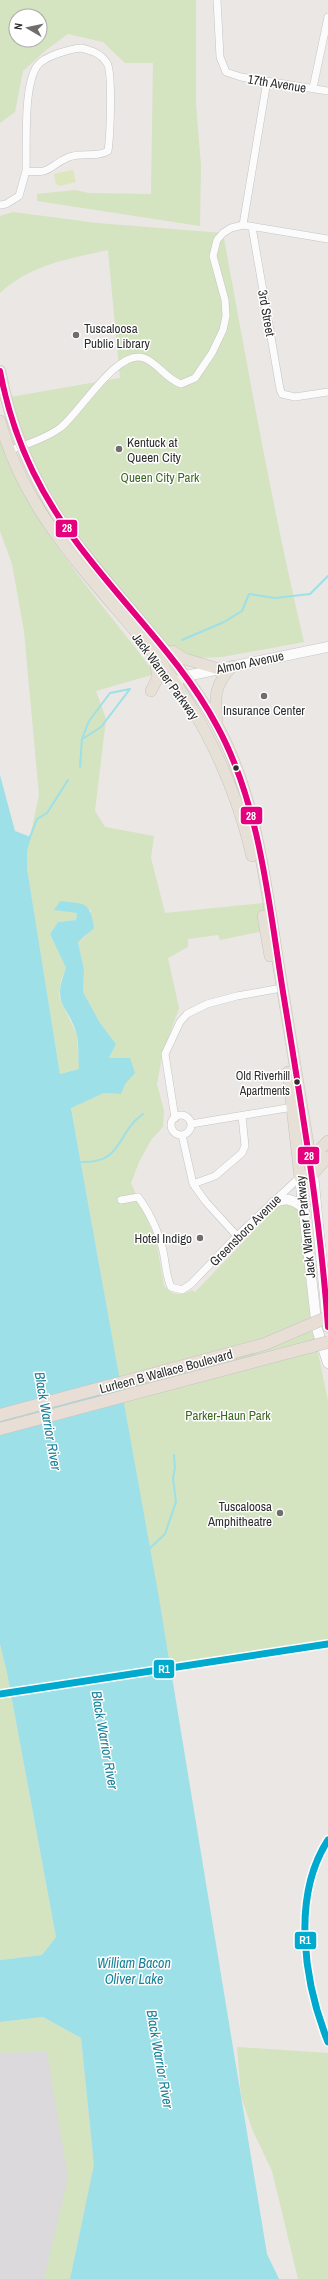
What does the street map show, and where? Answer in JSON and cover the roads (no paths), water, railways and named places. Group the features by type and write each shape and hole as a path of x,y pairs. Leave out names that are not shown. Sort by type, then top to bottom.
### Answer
{"highway":[{"name":"Lurleen B Wallace Boulevard","path":"0,1415 265,1344 328,1317"},
{"name":"Lurleen B Wallace Boulevard","path":"0,1429 328,1342"}],"main road":[{"name":"Jack Warner Parkway","path":"0,371 15,449 28,489 50,528 81,569 153,654 190,705 215,752 246,831 256,871 276,989 293,1107 317,1329 328,1363"},
{"name":"Jack Warner Parkway","path":"0,421 15,449 66,529 91,562 161,643 186,676 217,726 247,797 274,938 310,1158 328,1327"},
{"path":"161,643 185,659 219,669"},
{"name":"Almon Avenue","path":"173,683 186,676 265,658 328,647"},
{"path":"151,691 158,677 153,654"},
{"path":"217,726 217,688 222,678 233,666"},
{"path":"305,1131 311,1141 322,1143 328,1141"},
{"name":"Greensboro Avenue","path":"300,1177 310,1158 328,1141"},
{"path":"312,1174 328,1157"},
{"name":"Greensboro Avenue","path":"300,1177 312,1174"},
{"path":"272,1203 286,1198 294,1200 303,1207"}],"street":[{"name":"17th Avenue","path":"216,0 220,57 226,72 234,76 328,91"},
{"path":"313,88 328,16"},
{"path":"0,205 6,204 19,196 26,172 28,87 37,65 65,50 81,48 97,52 108,64 110,72 108,151 100,156 84,155 69,157 41,173 26,172"},
{"path":"243,225 267,81"},
{"path":"15,449 61,427 108,375 127,359 135,357 144,358 169,378 181,384 195,378 216,347 225,323 225,300 214,264 214,248 222,233 231,228 243,225 252,228 328,239"},
{"name":"3rd Street","path":"252,228 280,389 286,395 295,397 328,392"},
{"path":"175,1118 185,1116 191,1124 190,1130 182,1135 176,1134 172,1129 172,1123 175,1118 165,1054 180,1022 187,1014 207,1004 237,996 276,989"},
{"path":"191,1124 293,1107"},
{"path":"193,1184 215,1176 242,1152 245,1146 242,1116"},
{"path":"182,1135 193,1184 206,1202 237,1236"},
{"name":"Greensboro Avenue","path":"121,1200 138,1197 143,1204 162,1248 167,1278 171,1287 182,1290 191,1284 237,1236 300,1177"}],"water":[{"name":"William Bacon Oliver Lake","path":"0,775 15,831 31,837 27,851 27,868 60,1074 79,1069 77,1035 62,1004 61,998 60,990 66,968 50,934 58,922 76,920 77,913 54,910 60,901 81,904 88,908 91,913 94,928 78,942 84,970 83,992 100,1023 116,1044 109,1058 130,1058 135,1073 126,1083 121,1094 104,1093 71,1108 159,1598 267,2254 279,2279 70,2279 94,2165 81,2038 43,2017 0,2022 0,1960 42,1955 56,1937 7,1673 0,1644"}],"waterway":[{"path":"182,640 224,622 242,611 249,594 275,598 310,594 328,576"},
{"path":"84,738 101,727 130,689"},
{"path":"80,767 82,739 89,721 110,693 130,689"},
{"path":"30,837 37,819 47,813 68,780"},
{"path":"81,1162 95,1161 105,1158 112,1153 134,1122 143,1114"},
{"path":"150,1548 165,1534 176,1502 173,1478 175,1468 174,1455"}],"place":[{"name":"Tuscaloosa Public Library","path":"76,335"},
{"name":"Kentuck at Queen City","path":"119,449"},
{"name":"Insurance Center","path":"264,696"},
{"name":"Old Riverhill Apartments","path":"297,1082"},
{"name":"Hotel Indigo","path":"200,1238"},
{"name":"Tuscaloosa Amphitheatre","path":"280,1513"}],"park label":[{"name":"Queen City Park","path":"160,477"},
{"name":"Parker-Haun Park","path":"228,1415"}],"water label":[{"name":"Black Warrior River","path":"48,1421"},
{"name":"Black Warrior River","path":"105,1740"},
{"name":"Black Warrior River","path":"160,2059"}]}
